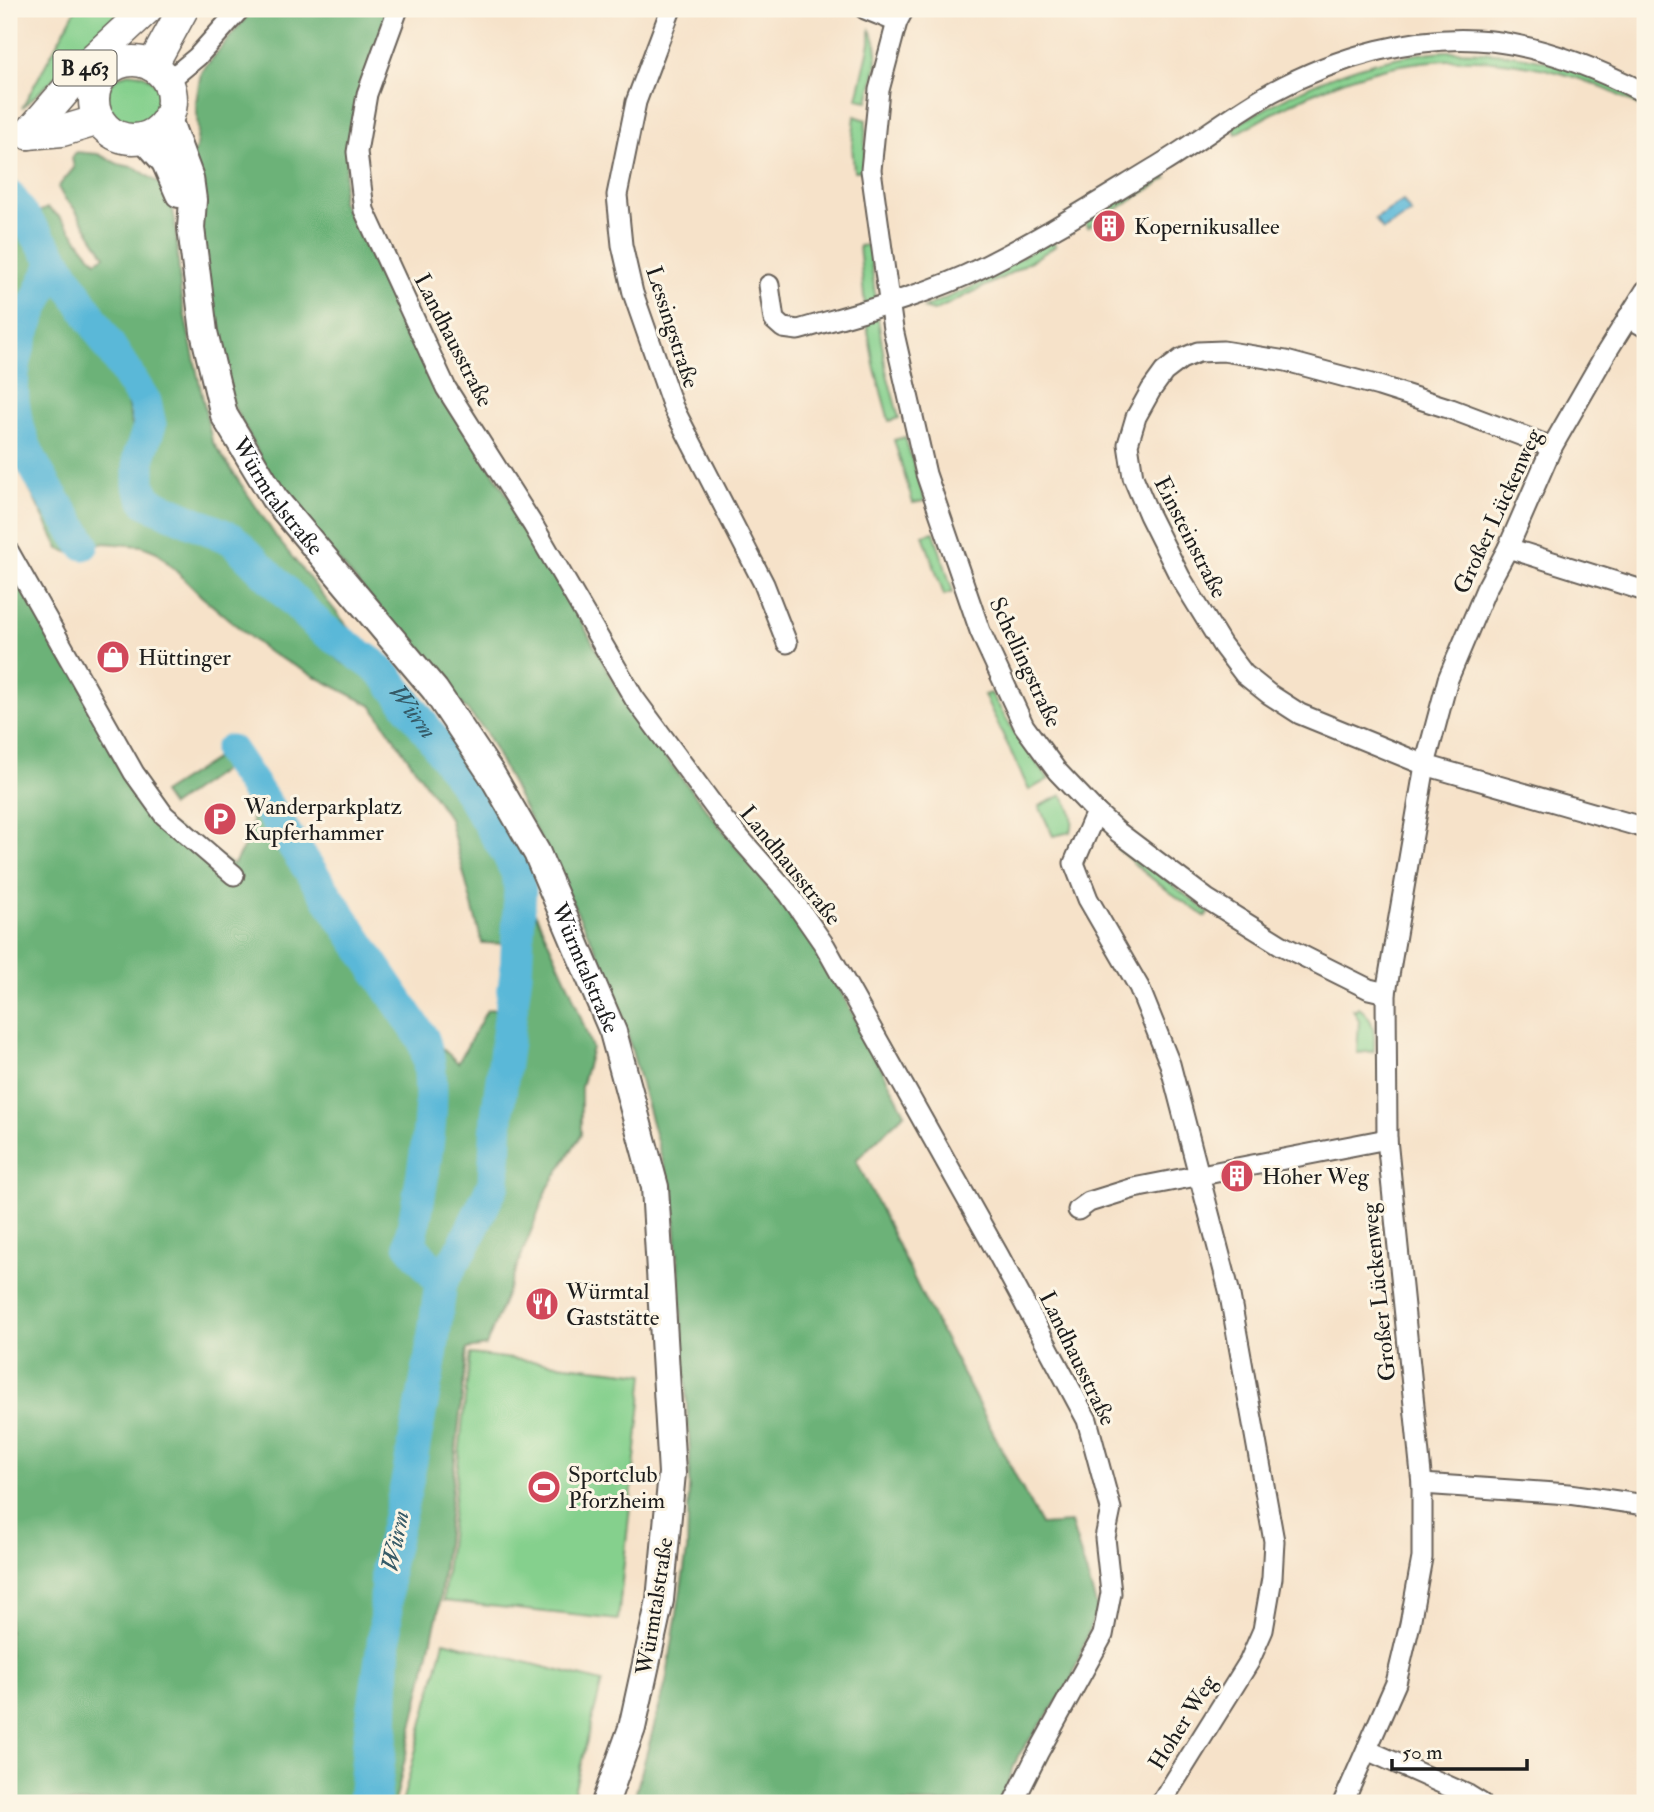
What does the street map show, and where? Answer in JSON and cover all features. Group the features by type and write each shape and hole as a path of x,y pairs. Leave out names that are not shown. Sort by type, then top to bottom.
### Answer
{"main road":[{"name":"B 463","path":"18,139 94,58 147,9"},
{"path":"153,70 126,61 113,66 102,75 96,86 96,110 107,130 118,137 131,140 144,138 154,134 168,119 172,100 153,70 143,45 160,9"},
{"path":"153,70 183,9"},
{"path":"18,139 96,110"},
{"name":"Würmtalstraße","path":"168,119 190,178 193,200 191,228 204,332 223,415 274,498 435,690 492,775 537,853 613,1032 655,1187 673,1473 660,1600 632,1728 605,1803"},
{"name":"Würmtalstraße","path":"144,138 165,162 191,228"}],"street":[{"path":"153,70 197,57 240,9"},
{"name":"Landhausstraße","path":"398,9 367,94 357,152 358,163 364,210 446,388 540,536 634,698 724,820 789,894 825,946 999,1256 1087,1420 1111,1509 1105,1538 1111,1593 1104,1636 1013,1803"},
{"name":"Lessingstraße","path":"671,9 636,102 617,195 622,245 633,293 673,407 764,584 787,643"},
{"path":"865,9 901,15"},
{"name":"Schellingstraße","path":"901,15 879,90 871,170 893,329 926,474 980,631 1024,726 1057,771 1096,812 1118,832 1207,899 1281,945 1369,989 1386,993"},
{"path":"769,285 774,320 783,328 798,330 889,303 982,268 1161,164 1272,92 1323,69 1393,47 1459,40 1502,43 1556,55 1645,93"},
{"name":"Großer Lückenweg","path":"1343,1803 1396,1683 1422,1558 1422,1485 1387,1139 1386,993 1425,765 1448,679 1486,589 1508,548 1552,447 1645,291"},
{"path":"1628,317 1645,327"},
{"name":"Einsteinstraße","path":"1425,765 1300,714 1244,674 1222,645 1191,595 1149,515 1133,477 1128,444 1136,417 1164,372 1181,359 1198,352 1223,351 1286,361 1380,386 1552,447"},
{"path":"1508,548 1645,591"},
{"path":"9,552 134,773 164,815 234,875"},
{"path":"1425,765 1645,828"},
{"name":"Hoher Weg","path":"1096,812 1074,863 1088,899 1139,987 1171,1064 1229,1290 1274,1541 1272,1578 1263,1630 1249,1662 1161,1803"},
{"path":"1078,1210 1089,1202 1134,1188 1387,1139"},
{"path":"1422,1485 1570,1493 1645,1505"},
{"path":"1367,1750 1481,1803"}],"green space":[{"path":"76,9 130,9 22,108"},
{"path":"253,9 389,9 349,151 341,201 433,376 551,565 631,714 822,955 905,1113 856,1160 925,1301 1041,1525 1071,1523 1097,1608 1070,1683 1018,1756 1000,1803 633,1803 666,1682 687,1551 690,1452 673,1188 665,1170 613,983 485,731 326,546 271,477 234,407 216,337 191,159 196,148 196,102 201,72"},
{"path":"870,30 877,56 868,101 857,99 870,43"},
{"path":"1445,51 1497,53 1574,69 1622,90 1645,104 1645,110 1612,92 1542,68 1505,62 1430,61 1357,76 1295,102 1236,134 1233,127 1334,76 1387,60"},
{"path":"138,73 148,77 156,85 160,100 156,115 148,123 128,127 118,123 110,115 106,95 110,85 118,77"},
{"path":"855,116 866,120 864,171 854,171 852,145"},
{"path":"76,152 98,154 118,164 136,168 169,190 175,220 181,298 212,441 277,538 349,628 364,650 361,653 309,614 239,540 211,522 160,505 148,496 142,485 142,457 154,426 145,385 119,335 84,284 54,255 32,215 47,208 67,225 96,261 105,256 58,187 74,168 72,158"},
{"path":"1159,173 1167,178 1088,227 1084,220"},
{"path":"9,213 39,253 78,315 127,402 133,429 126,459 127,486 140,509 165,523 213,538 240,554 297,626 343,663 380,677 431,746 496,845 510,884 512,944 482,943 449,818 372,706 268,652 201,596 157,552 142,546 104,543 71,553 59,549 9,448"},
{"path":"1051,239 1056,246 1002,278 934,311 923,308 981,283"},
{"path":"869,245 876,303 865,306 859,246"},
{"path":"877,312 886,370 899,418 889,421 874,365 865,314"},
{"path":"905,437 925,501 913,503 894,440"},
{"path":"934,532 953,592 944,595 923,535"},
{"path":"9,563 162,819 233,865 250,837 252,820 243,785 225,769 171,806 162,793 234,747 248,756 428,1035 458,1063 487,1010 518,1006 528,922 536,914 571,991 592,1048 581,1087 581,1135 548,1188 486,1346 467,1349 439,1608 395,1803 9,1803"},
{"path":"991,693 1019,740 1049,779 1029,790 984,695"},
{"path":"1062,795 1071,812 1071,832 1053,836 1039,806"},
{"path":"1115,840 1209,913 1206,917 1136,865 1114,845"},
{"path":"1358,1007 1368,1016 1373,1026 1374,1051 1357,1053 1359,1021 1353,1009"},
{"name":"Sportclub Pforzheim","path":"470,1354 644,1374 618,1620 443,1601"},
{"path":"444,1641 602,1682 571,1803 402,1803"}],"water":[{"path":"1403,201 1411,213 1383,230 1375,219"}],"waterway":[{"name":"Würm","path":"9,196 55,261 145,402 150,425 139,457 139,486 147,502 232,539 320,627 387,677 464,783 517,873 520,889 516,973 497,1117 494,1183 464,1245 441,1282 431,1356 406,1487 387,1567 382,1732 374,1803"},
{"name":"Würm","path":"55,261 18,349 12,387 14,411 30,458 83,544"},
{"name":"Würm","path":"230,751 423,1039 429,1061 430,1113 424,1169 410,1244 441,1282"},
{"path":"357,1803 362,1741 387,1567"}],"place":[{"name":"Kopernikusallee","path":"1109,226"},
{"name":"Hüttinger","path":"113,657"},
{"name":"Wanderparkplatz Kupferhammer","path":"220,819"},
{"name":"Hoher Weg","path":"1237,1176"},
{"name":"Würmtal Gaststätte","path":"542,1304"},
{"name":"Sportclub Pforzheim","path":"544,1487"}]}
